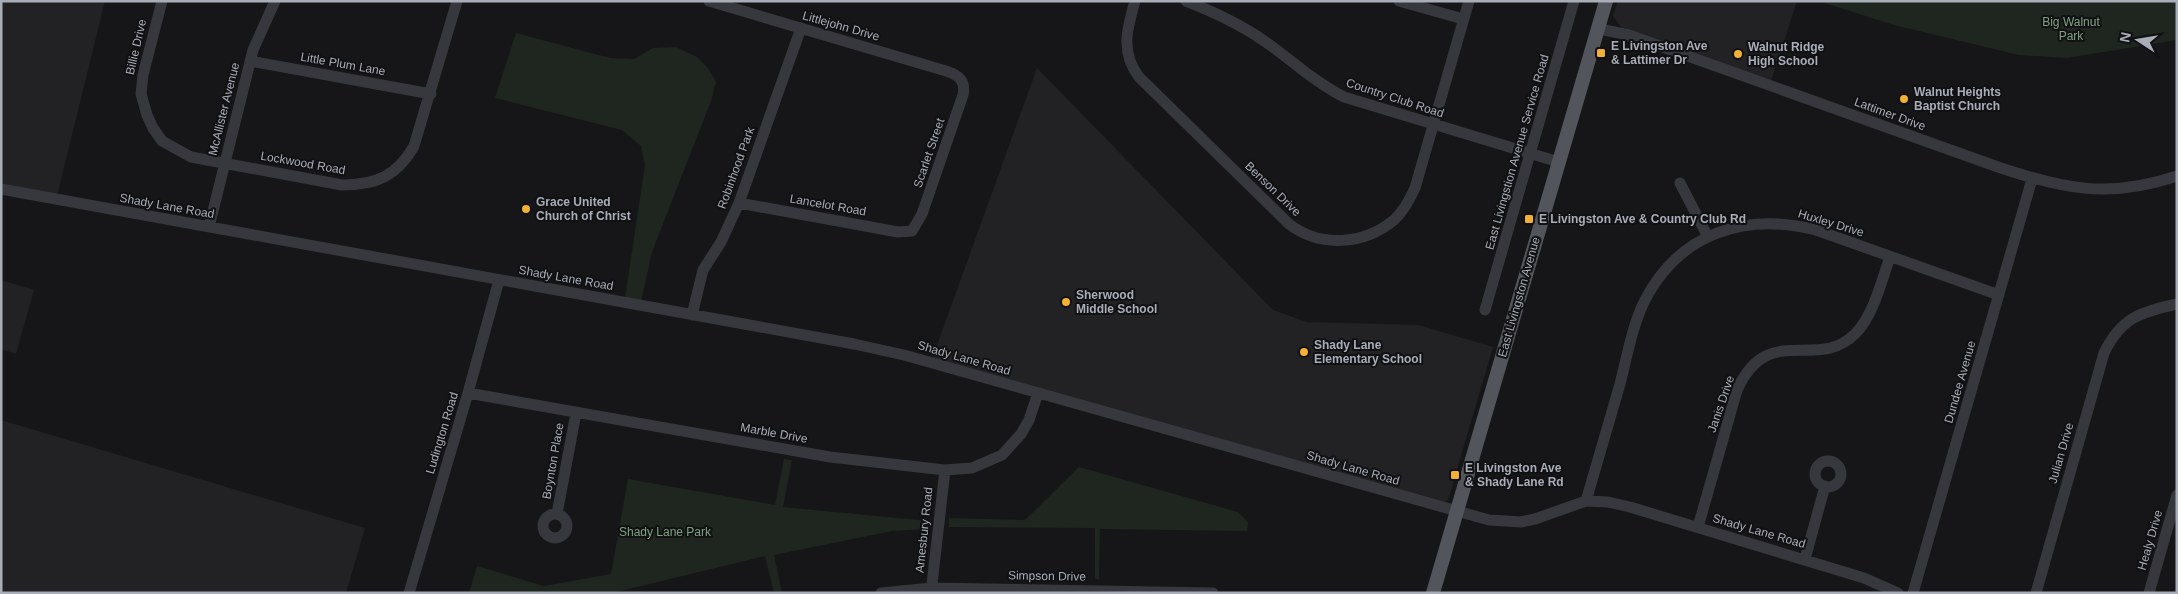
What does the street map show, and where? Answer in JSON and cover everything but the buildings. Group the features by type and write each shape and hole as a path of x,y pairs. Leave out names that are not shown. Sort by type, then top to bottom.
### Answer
{"main road":[{"name":"East Livingston Avenue","path":"1434,593 1606,1"}],"street":[{"name":"Billie Drive","path":"152,128 143,102 141,86 162,1"},
{"name":"McAllister Avenue","path":"209,227 250,61 258,37 275,1"},
{"name":"Lockwood Road","path":"152,128 162,141 180,153 191,157 342,185 357,185 379,180 400,166 408,156 419,134 457,1"},
{"name":"Littlejohn Drive","path":"709,1 946,71 958,76 963,82"},
{"name":"Benson Drive","path":"1135,1 1126,34 1126,46 1132,68 1289,224 1311,237 1334,241 1355,240 1374,233 1394,220 1410,200 1469,1"},
{"name":"Country Club Road","path":"1186,1 1206,9 1253,34 1324,87 1344,97 1559,162"},
{"path":"1399,1 1463,20"},
{"name":"East Livingstion Avenue Service Road","path":"1485,310 1574,1"},
{"name":"Robinhood Park","path":"692,315 703,270 721,242 739,203 801,28"},
{"name":"Lattimer Drive","path":"1599,29 1629,35 2032,179 2076,189 2104,191 2149,185 2177,176"},
{"name":"Little Plum Lane","path":"250,61 431,94"},
{"name":"Scarlet Street","path":"912,231 922,214 957,114 964,90 963,82"},
{"name":"Dundee Avenue","path":"1913,593 2032,179"},
{"path":"1680,183 1708,237"},
{"name":"Shady Lane Road","path":"1,189 870,347 1489,520 1521,522 1586,501 1630,507 1864,578 1898,593"},
{"name":"Lancelot Road","path":"739,203 898,232 912,231"},
{"name":"Huxley Drive","path":"1586,501 1645,301 1666,270 1677,258 1708,237 1741,226 1761,223 1786,224 1816,230 1999,295"},
{"name":"Janis Drive","path":"1698,528 1738,390 1747,372 1762,358 1776,351 1796,349 1823,350 1844,342 1855,334 1870,312 1890,257"},
{"name":"Ludington Road","path":"408,593 468,393 499,280"},
{"name":"Julian Drive","path":"2036,593 2104,353 2111,338 2122,325 2139,314 2177,304"},
{"name":"Marble Drive","path":"468,393 830,457 945,470 972,468 1002,456 1022,434 1038,393"},
{"name":"Boynton Place","path":"557,514 576,413"},
{"name":"Amesbury Road","path":"931,590 945,470"},
{"path":"1804,559 1825,486"},
{"name":"Healy Drive","path":"2149,593 2177,495"},
{"name":"Simpson Drive","path":"881,593 931,590 1213,593"}],"shaded area":[{"path":"1,1 105,1 56,200 5,189 1,202"},
{"name":"Walnut Ridge High School","path":"1618,1 1797,1 1771,81 1621,27 1613,16"},
{"path":"1037,68 1273,310 1307,322 1418,325 1493,347 1448,500 1441,503 932,359"},
{"path":"1,280 34,290 16,354 1,349"},
{"path":"1,420 365,528 346,593 1,593"}],"green space":[{"name":"Big Walnut Park","path":"1818,1 2177,1 2177,40 2067,58 2019,55 1894,25"},
{"path":"516,33 610,58 634,59 653,48 676,47 697,57 708,68 716,82 711,101 652,252 641,302 625,298 645,165 641,146 622,130 495,98"},
{"name":"Shady Lane Park","path":"784,459 792,460 783,507 929,521 928,529 892,531 774,555 782,593 774,593 765,556 612,593 469,593 477,566 544,586 611,574 628,479 775,505"},
{"path":"1079,467 1238,512 1248,522 1247,531 1100,529 1099,579 1095,579 1095,528 949,527 949,518 1025,520"}],"place":[{"name":"E Livingston Ave & Lattimer Dr","path":"1601,53"},
{"name":"Walnut Ridge High School","path":"1738,54"},
{"name":"Walnut Heights Baptist Church","path":"1904,99"},
{"name":"Grace United Church of Christ","path":"526,209"},
{"name":"E Livingston Ave & Country Club Rd","path":"1529,219"},
{"name":"Sherwood Middle School","path":"1066,302"},
{"name":"Shady Lane Elementary School","path":"1304,352"},
{"name":"E Livingston Ave & Shady Lane Rd","path":"1455,475"}]}
